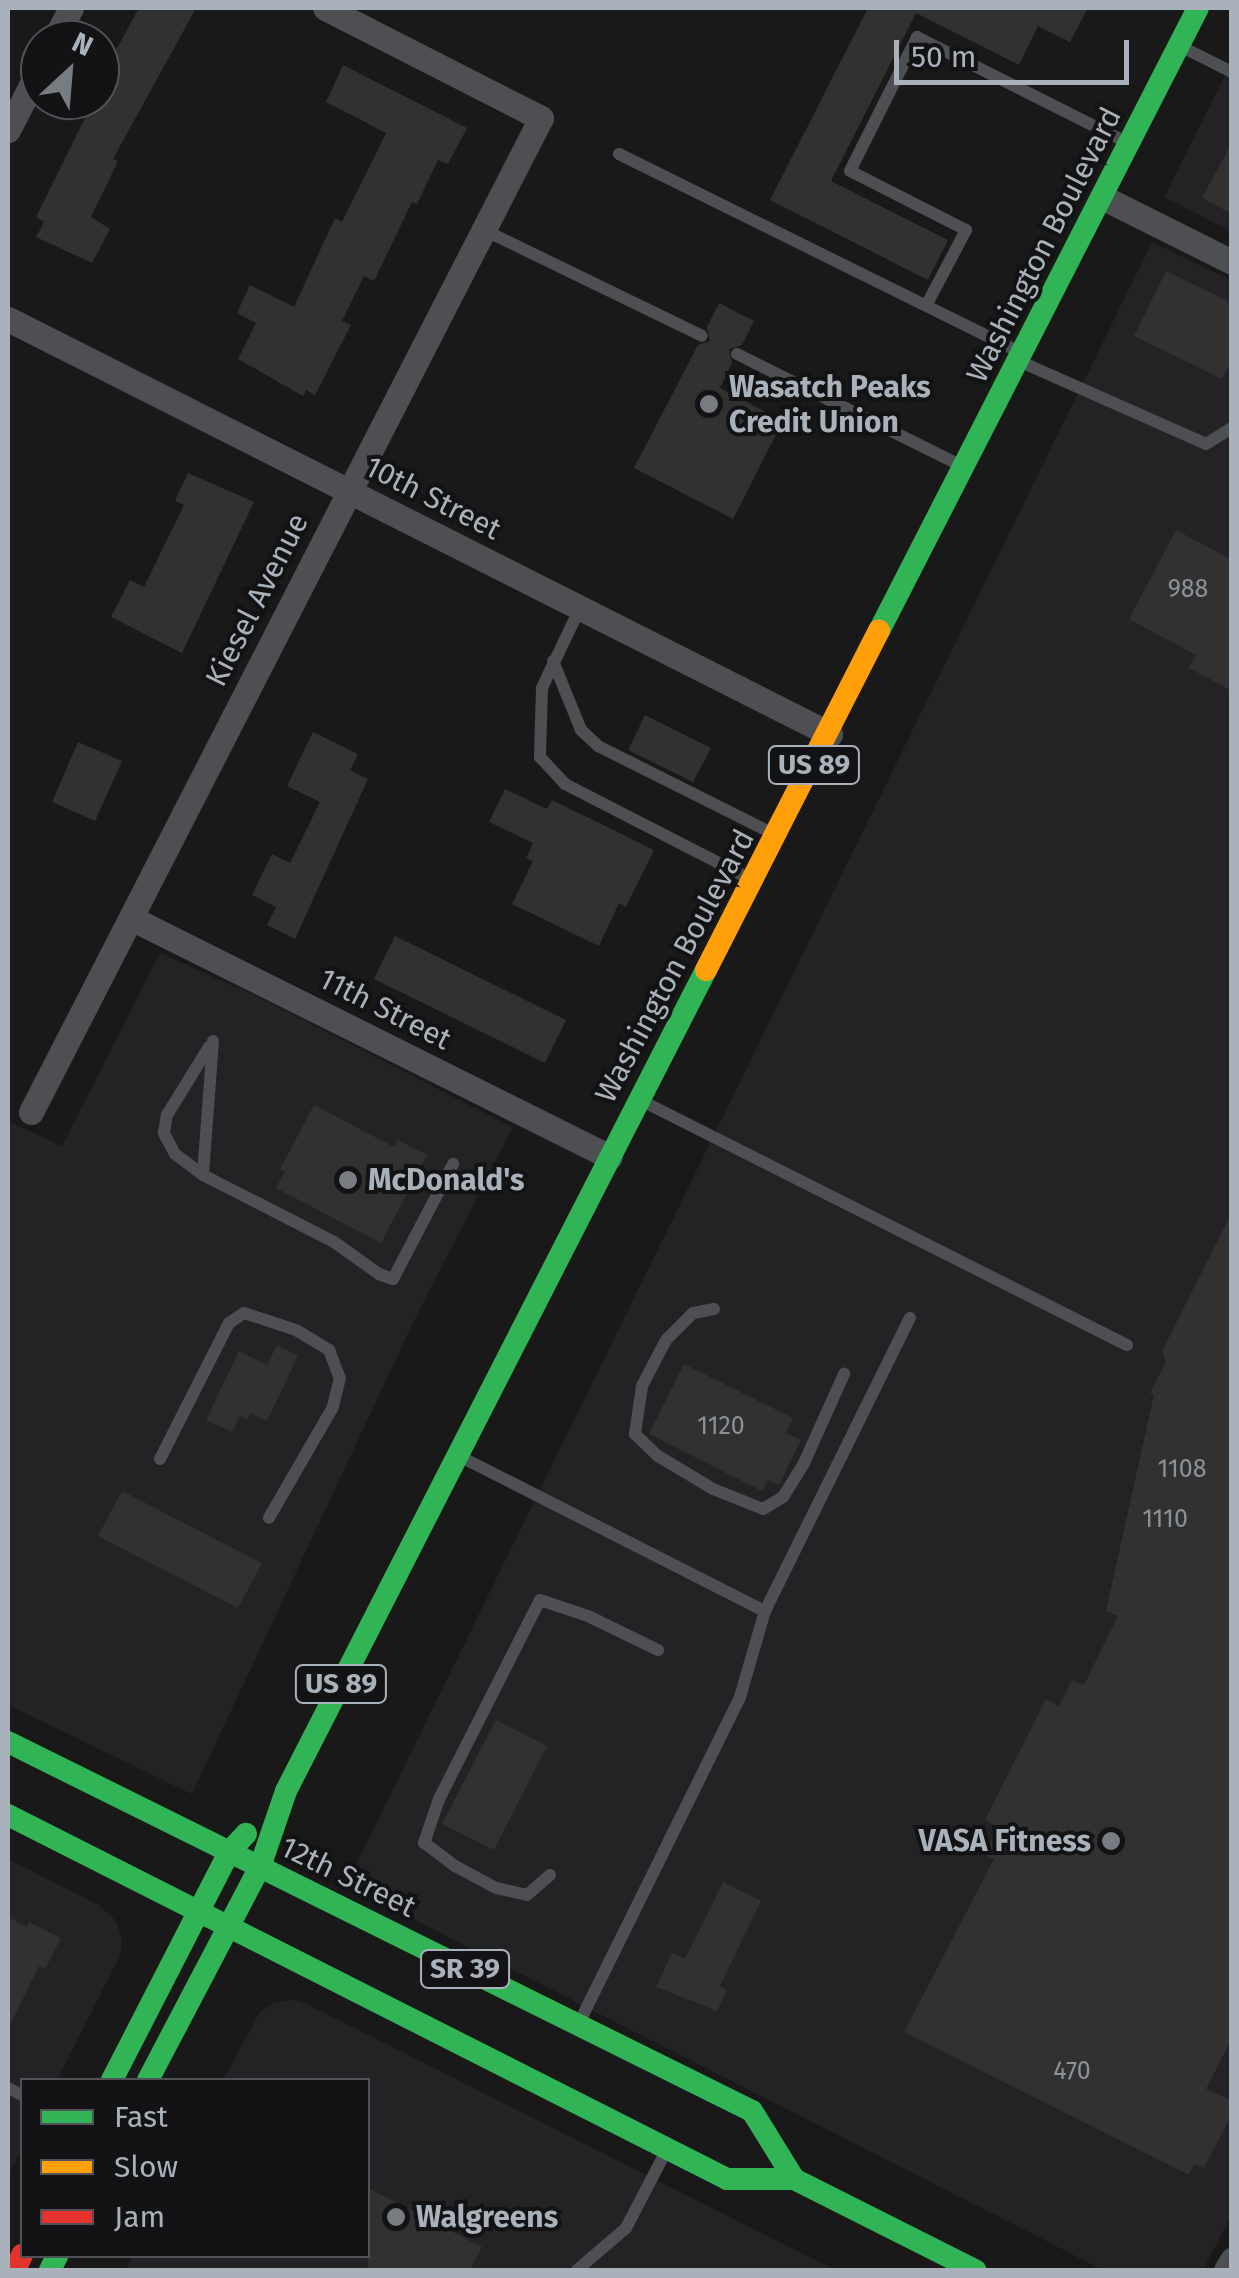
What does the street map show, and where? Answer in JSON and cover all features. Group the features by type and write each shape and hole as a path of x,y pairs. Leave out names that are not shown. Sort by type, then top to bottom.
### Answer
{"main road":[{"name":"Washington Boulevard","path":"149,2078 260,1867 286,1791 1198,8"},
{"name":"12th Street","path":"8,1742 752,2111 794,2178"},
{"name":"Washington Boulevard","path":"113,2078 229,1852 286,1791"},
{"name":"SR 39","path":"8,1815 727,2179 794,2178 975,2270"}],"street":[{"name":"Kiesel Avenue","path":"31,1112 541,118 326,8"},
{"path":"8,130 20,107"},
{"path":"1102,197 1232,262"},
{"name":"10th Street","path":"8,319 830,734"},
{"name":"11th Street","path":"131,918 610,1157"},
{"path":"1226,2270 1232,2260"}],"lane":[{"path":"927,304 966,230 850,171 917,37 1129,144"},
{"path":"1179,45 1232,72"},
{"path":"619,154 927,304 1021,358 1206,444 1232,428"},
{"path":"484,230 702,336"},
{"path":"737,354 965,468"},
{"path":"579,610 542,688 540,757 565,784 754,882"},
{"path":"554,661 581,730 598,746 778,835"},
{"path":"203,1175 213,1041 184,1094 166,1115 164,1133 176,1154 203,1175 334,1242 379,1274 393,1278 452,1164"},
{"path":"639,1099 1127,1344"},
{"path":"714,1308 693,1314 666,1340 642,1386 634,1434 658,1456 712,1489 763,1509 783,1497 804,1463 844,1374"},
{"path":"160,1460 229,1323 244,1313 296,1330 329,1350 340,1378 334,1406 269,1518"},
{"path":"578,2025 740,1697 765,1611 910,1318"},
{"path":"459,1456 765,1611"},
{"path":"550,1874 527,1895 496,1888 455,1866 424,1843 439,1799 540,1600 588,1616 658,1650"},
{"path":"577,2270 626,2228 667,2149"}],"shaded area":[{"path":"1231,64 1231,231 1164,197"},
{"path":"1152,242 1231,280 1232,2214 1203,2270 1103,2270 346,1885"},
{"path":"160,953 252,994 513,1127 413,1323 192,1794 8,1705 8,1121 62,1146"},
{"path":"8,1859 99,1905 116,1921 122,1939 121,1954 58,2078 20,2078 20,2152 8,2177"},
{"path":"273,2003 305,2003 835,2270 126,2270 132,2258 370,2258 370,2078 224,2078 260,2012"}],"building":[{"path":"139,8 196,8 113,159 118,161 91,217 110,229 92,263 36,237 44,222 36,217 84,120 120,120 120,43"},
{"path":"868,8 1088,8 1070,42 1038,26 1019,65 916,13 831,181 948,240 928,280 770,200"},
{"path":"343,65 467,128 448,164 438,160 417,204 412,202 374,281 364,276 342,321 351,325 315,395 306,390 303,396 238,359 256,323 237,313 250,285 294,307 335,218 342,222 386,133 326,102"},
{"path":"1232,142 1232,214 1202,198"},
{"path":"1166,271 1232,303 1232,360 1222,379 1134,336"},
{"name":"Wasatch Peaks Credit Union","path":"719,303 754,321 742,345 729,349 732,363 720,388 783,421 733,519 634,468 698,345 710,341 707,327"},
{"path":"188,473 254,502 182,653 111,617 130,580 144,587 184,505 175,501"},
{"path":"1176,530 1232,560 1232,691 1189,668 1196,655 1129,619"},
{"path":"645,715 711,748 693,782 628,750"},
{"path":"313,732 358,754 350,770 368,779 295,939 267,925 276,907 252,895 272,854 290,863 320,802 287,786"},
{"path":"78,742 122,761 95,821 52,802"},
{"path":"505,789 547,809 552,800 654,850 626,907 619,903 599,946 512,904 533,861 526,858 533,843 489,822"},
{"path":"395,936 566,1020 545,1063 374,979"},
{"name":"McDonald's","path":"314,1105 394,1147 398,1140 427,1155 381,1243 276,1188 285,1171 280,1169"},
{"name":"VASA Fitness","path":"1232,1212 1232,2038 1206,2089 1232,2101 1232,2114 1204,2168 1194,2164 1189,2175 904,2032 994,1859 984,1854 998,1827 985,1820 1046,1699 1059,1706 1072,1680 1084,1685 1118,1616 1106,1611 1154,1395 1150,1393 1166,1362 1162,1351"},
{"path":"277,1345 298,1356 267,1421 250,1413 247,1420 240,1416 232,1432 206,1420 239,1351 267,1365"},
{"path":"684,1364 793,1418 786,1433 801,1440 779,1485 768,1480 762,1491 649,1434"},
{"path":"122,1491 262,1563 238,1608 98,1536"},
{"path":"496,1720 547,1746 494,1850 442,1824"},
{"path":"723,1882 761,1901 720,1986 727,1990 717,2011 656,1987 672,1953 685,1959"},
{"path":"8,1917 27,1927 29,1922 61,1938 45,1969 39,1966 8,2029"},
{"name":"Walgreens","path":"370,2189 482,2247 470,2270 368,2270"}],"traffic: fast":[{"path":"879,631 1198,8"},
{"path":"149,2078 260,1867 286,1791 706,970"},
{"path":"8,1742 752,2111 794,2179"},
{"path":"8,1815 727,2179 794,2179 975,2270"},
{"path":"113,2078 229,1852 246,1834"},
{"path":"50,2270 56,2258"}],"traffic: slow":[{"path":"706,970 879,631"}],"traffic: jam":[{"path":"15,2270 21,2258"}],"place":[{"name":"Wasatch Peaks Credit Union","path":"709,404"},
{"name":"McDonald's","path":"348,1180"},
{"name":"VASA Fitness","path":"1111,1841"},
{"name":"Walgreens","path":"396,2217"}]}
